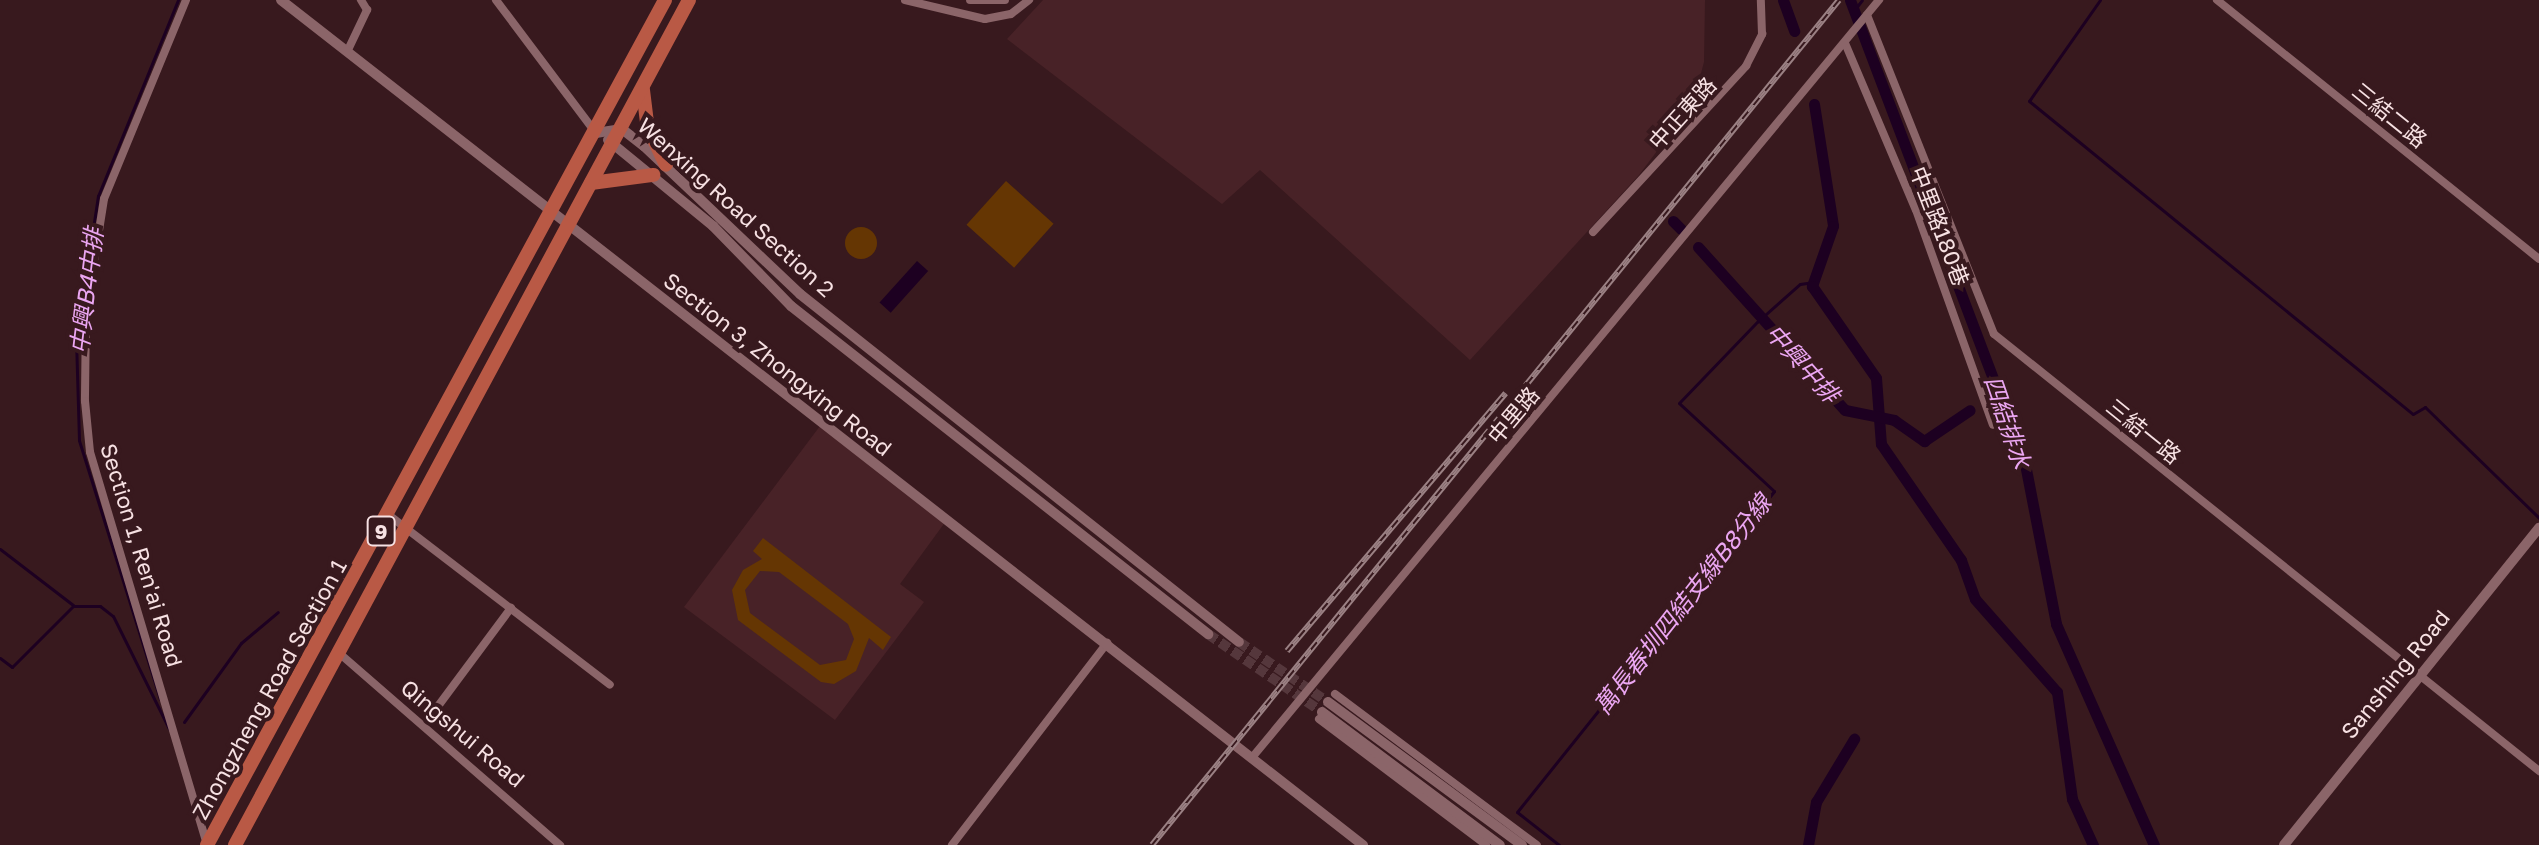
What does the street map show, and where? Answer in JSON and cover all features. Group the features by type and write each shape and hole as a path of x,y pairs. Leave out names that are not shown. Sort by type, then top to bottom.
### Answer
{"main road":[{"name":"9","path":"554,216 665,0"},
{"name":"9","path":"569,228 689,0"},
{"path":"643,88 647,125 666,165"},
{"path":"591,183 653,175"},
{"name":"Zhongzheng Road Section 1","path":"207,845 554,216"},
{"name":"Zhongzheng Road Section 1","path":"235,845 569,228"}],"street":[{"name":"Section 1, Ren'ai Road","path":"186,0 104,199 86,313 85,401 90,452 207,845"},
{"name":"Section 3, Zhongxing Road","path":"281,0 569,228 1255,754 1363,845"},
{"path":"347,52 367,10 361,0"},
{"path":"496,0 596,133"},
{"path":"905,0 985,19 1011,14 1029,0"},
{"path":"970,0 1005,0"},
{"name":"中正東路","path":"1593,232 1746,66 1762,34 1761,0"},
{"path":"1867,15 1879,0"},
{"name":"三結二路","path":"2217,0 2539,259"},
{"name":"中里路","path":"1255,754 1867,15"},
{"name":"三結一路","path":"1867,15 1994,334 2539,771"},
{"name":"中里路180巷","path":"1845,43 1916,210 1993,425"},
{"name":"Wenxing Road Section 2","path":"596,133 622,129 666,165 800,294 1239,642"},
{"name":"Wenxing Road Section 2","path":"596,133 614,143 653,175 791,306 1208,634"},
{"path":"390,516 409,525 610,685"},
{"name":"Sanshing Road","path":"2284,845 2539,528"},
{"path":"424,725 511,608"},
{"path":"952,845 1107,643"},
{"name":"Qingshui Road","path":"339,653 560,845"},
{"path":"1326,707 1486,845"},
{"path":"1326,707 1500,845"},
{"path":"1326,707 1522,845"},
{"path":"1326,707 1537,845"}],"shaded area":[{"path":"1043,0 1705,0 1704,62 1693,103 1639,175 1470,360 1260,170 1222,204 1007,39"},
{"path":"1006,181 1054,224 1014,268 967,225"},
{"path":"861,227 872,232 877,243 872,254 861,259 850,254 845,243 850,232"},
{"path":"917,261 928,271 891,313 880,303"},
{"path":"820,426 946,521 900,584 924,602 835,720 684,607"},
{"path":"763,538 891,637 883,650 869,638 856,671 834,684 821,682 738,620 732,590 743,570 762,559 753,551","holes":["760,571 779,572 848,624 854,639 846,660 820,665 750,613 745,590"]}],"waterway":[{"name":"中興B4中排","path":"160,699 79,440 76,341 98,196 178,0"},
{"path":"1783,0 1794,31"},
{"name":"四結排水","path":"1850,0 2025,464 2056,624 2154,845"},
{"path":"1855,9 1862,0"},
{"path":"2100,0 2029,101 2413,414 2425,407 2539,518"},
{"path":"1814,104 1833,226 1812,286 1876,378 1881,444 1961,560 1975,599 2057,692 2072,799 2093,845"},
{"name":"中興中排","path":"1673,221 1681,229"},
{"name":"中興中排","path":"1698,247 1845,410 1894,420 1924,441 1970,410"},
{"name":"萬長春圳四結支線B8分線","path":"1559,845 1517,812 1774,491 1679,403 1757,322 1800,284 1814,282"},
{"path":"0,549 73,605"},
{"path":"0,658 12,667 73,606 100,606 113,616 169,729"},
{"path":"184,722 241,643 278,612"},
{"path":"1808,845 1816,802 1854,739"}],"tunnel":[{"path":"1208,634 1322,712"},
{"path":"1239,642 1328,702"}],"railway":[{"path":"1152,845 1839,0"},
{"path":"1287,651 1506,393"}]}
